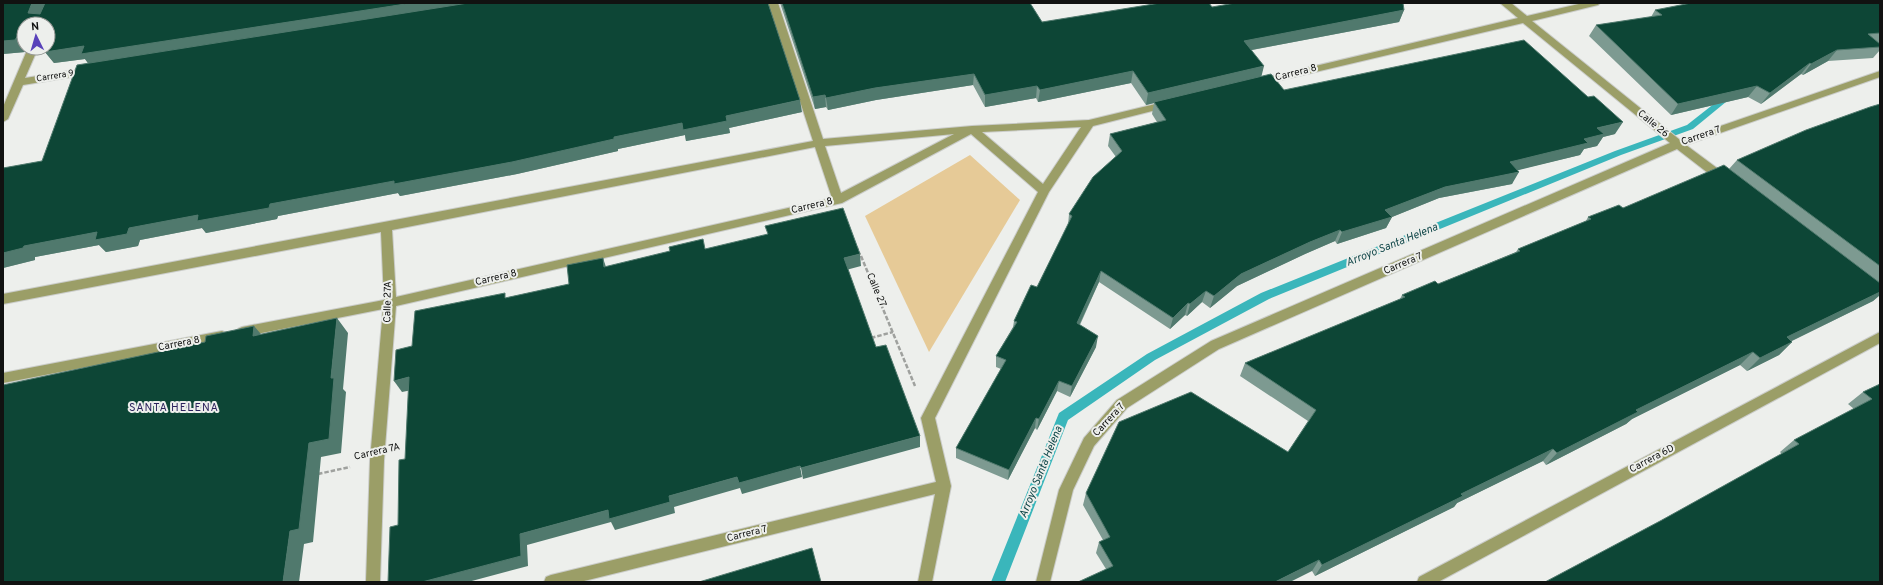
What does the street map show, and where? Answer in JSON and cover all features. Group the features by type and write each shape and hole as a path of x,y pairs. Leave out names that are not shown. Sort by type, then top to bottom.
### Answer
{"street":[{"path":"773,3 838,200"},
{"name":"Calle 26","path":"1505,3 1678,144 1735,188"},
{"name":"Carrera 8","path":"1252,84 1595,3"},
{"path":"3,119 30,56"},
{"name":"Carrera 9","path":"19,82 95,70"},
{"name":"Carrera 7","path":"1043,582 1066,490 1089,442 1122,404 1215,345 1678,144 1880,74"},
{"name":"Carrera 8","path":"3,299 819,143 972,129 1089,123 1175,103"},
{"path":"925,582 944,486 928,418 1044,191 1089,123"},
{"path":"972,129 1044,191"},
{"name":"Carrera 8","path":"3,378 390,303 838,200 972,129"},
{"name":"Calle 27A","path":"374,582 377,460 390,303 386,227"},
{"name":"Carrera 6D","path":"1424,582 1880,337"},
{"name":"Carrera 7","path":"551,582 944,486"}],"path":[{"name":"Calle 27","path":"856,244 928,418"},
{"path":"870,338 893,332"},
{"name":"Carrera 7A","path":"315,474 377,460"}],"shaded area":[{"path":"970,155 1020,200 929,352 865,216"}],"building":[{"path":"3,3 32,3 28,13 40,14 45,3 412,3 81,54 84,46 56,50 56,16 16,16 16,38 15,40 3,41"},
{"path":"468,3 768,3 800,100 726,116 727,121 683,130 682,123 614,137 614,139 512,162 394,184 394,181 270,204 269,208 197,221 198,215 129,228 127,234 95,240 97,232 24,246 23,248 3,253 3,168 42,161 77,65"},
{"path":"782,3 1030,3 1042,22 1160,3 1209,3 1212,7 1235,3 1403,3 1404,10 1244,41 1264,66 1148,93 1133,71 1040,90 1037,86 985,95 974,74 875,88 826,98 825,95 813,97"},
{"path":"1691,3 1880,3 1880,33 1868,34 1880,44 1880,47 1837,50 1811,64 1810,63 1770,93 1757,86 1678,104 1596,25 1662,15 1655,10"},
{"path":"1524,40 1588,97 1594,96 1623,122 1597,128 1604,134 1584,139 1588,143 1510,162 1519,172 1445,187 1385,210 1392,217 1342,232 1340,230 1310,242 1241,274 1214,296 1206,291 1190,304 1188,303 1173,318 1101,271 1077,323 1098,336 1072,386 1059,381 1039,419 1036,418 1009,470 956,448 1006,360 996,356 1017,322 1014,321 1031,285 1037,287 1072,216 1069,214 1093,177 1122,151 1110,134 1166,120 1154,102 1271,74 1284,90"},
{"path":"1880,104 1880,266 1737,160 1806,130"},
{"path":"1724,165 1880,283 1880,292 1787,337 1792,342 1760,358 1753,352 1636,410 1638,412 1557,453 1553,449 1461,494 1463,496 1322,565 1319,560 1275,582 1078,582 1113,566 1099,542 1110,537 1086,493 1119,422 1191,392 1288,452 1316,410 1245,363 1405,297 1402,295 1435,281 1438,284 1520,251 1518,249 1591,219 1588,217 1619,205 1623,208"},
{"path":"843,208 860,254 844,258 876,347 886,345 920,436 739,483 737,477 669,496 670,502 609,519 608,510 520,534 521,556 422,582 388,582 390,527 398,525 399,460 405,459 409,377 394,381 396,350 412,346 415,311 505,293 505,298 569,284 567,265 603,258 604,267 670,251 669,247 703,239 705,249 768,234 765,226"},
{"path":"337,318 331,378 334,378 329,439 309,443 299,529 290,531 283,582 3,582 3,385 205,342 206,336 254,326 253,336"},
{"path":"1880,384 1880,582 1545,582 1662,520 1799,444 1794,440 1872,399 1863,392"},
{"path":"812,548 821,582 699,582"}],"waterway":[{"name":"Arroyo Santa Helena","path":"998,582 1063,417 1151,357 1265,296 1618,153 1690,127 1729,95"}],"district":[{"name":"SANTA HELENA","path":"174,408"}]}
